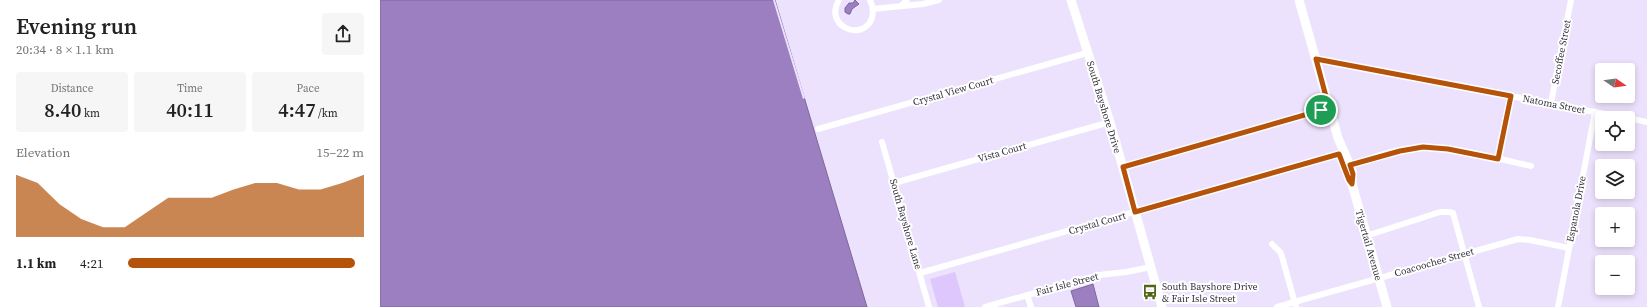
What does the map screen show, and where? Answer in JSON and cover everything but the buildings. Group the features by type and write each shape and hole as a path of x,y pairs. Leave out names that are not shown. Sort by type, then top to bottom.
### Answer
{"street":[{"path":"838,0 835,9 835,16 839,23 848,30 855,30 866,26 871,20 873,9 870,0"},
{"path":"901,6 907,0"},
{"path":"873,9 923,4 934,0"},
{"name":"South Bayshore Drive","path":"1071,0 1110,122 1162,307"},
{"name":"Tigertail Avenue","path":"1299,0 1342,153 1353,174 1352,184 1386,307"},
{"name":"Secoffee Street","path":"1551,103 1571,0"},
{"name":"Crystal View Court","path":"818,129 1087,53"},
{"name":"Natoma Street","path":"1316,59 1595,112"},
{"path":"1498,159 1511,96"},
{"path":"1123,167 1329,108"},
{"name":"Espanola Drive","path":"1558,307 1595,112"},
{"name":"Natoma Street","path":"1635,120 1647,122"},
{"name":"Vista Court","path":"894,183 1110,122"},
{"name":"South Bayshore Lane","path":"882,142 929,307"},
{"path":"1348,166 1400,151 1423,147 1448,149 1531,166"},
{"name":"Crystal Court","path":"920,273 1342,153"},
{"path":"1366,236 1440,212 1453,213 1479,307"},
{"name":"Coacoochee Street","path":"1277,307 1295,305 1378,278 1521,239 1569,248"},
{"path":"1272,244 1281,253 1295,305"},
{"name":"Fair Isle Street","path":"984,307 1100,275 1129,272 1151,266"},
{"path":"1027,295 1031,307"}],"shaded area":[{"path":"380,0 775,0 867,307 380,307"},
{"path":"855,0 859,4 852,9 850,14 848,14 845,12 845,8 849,3 853,3"},
{"path":"955,272 965,307 938,307 930,279"},
{"path":"1093,284 1099,307 1076,307 1071,291"}],"pier":[{"path":"773,0 775,0 805,98 803,99"}],"place":[{"name":"South Bayshore Drive & Fair Isle Street","path":"1150,292"}],"route":[{"path":"1316,59 1511,96 1498,159 1448,149 1423,147 1411,148 1350,165 1353,174 1352,184 1339,154 1135,212 1123,167 1321,110 1329,108 1316,59"}]}
